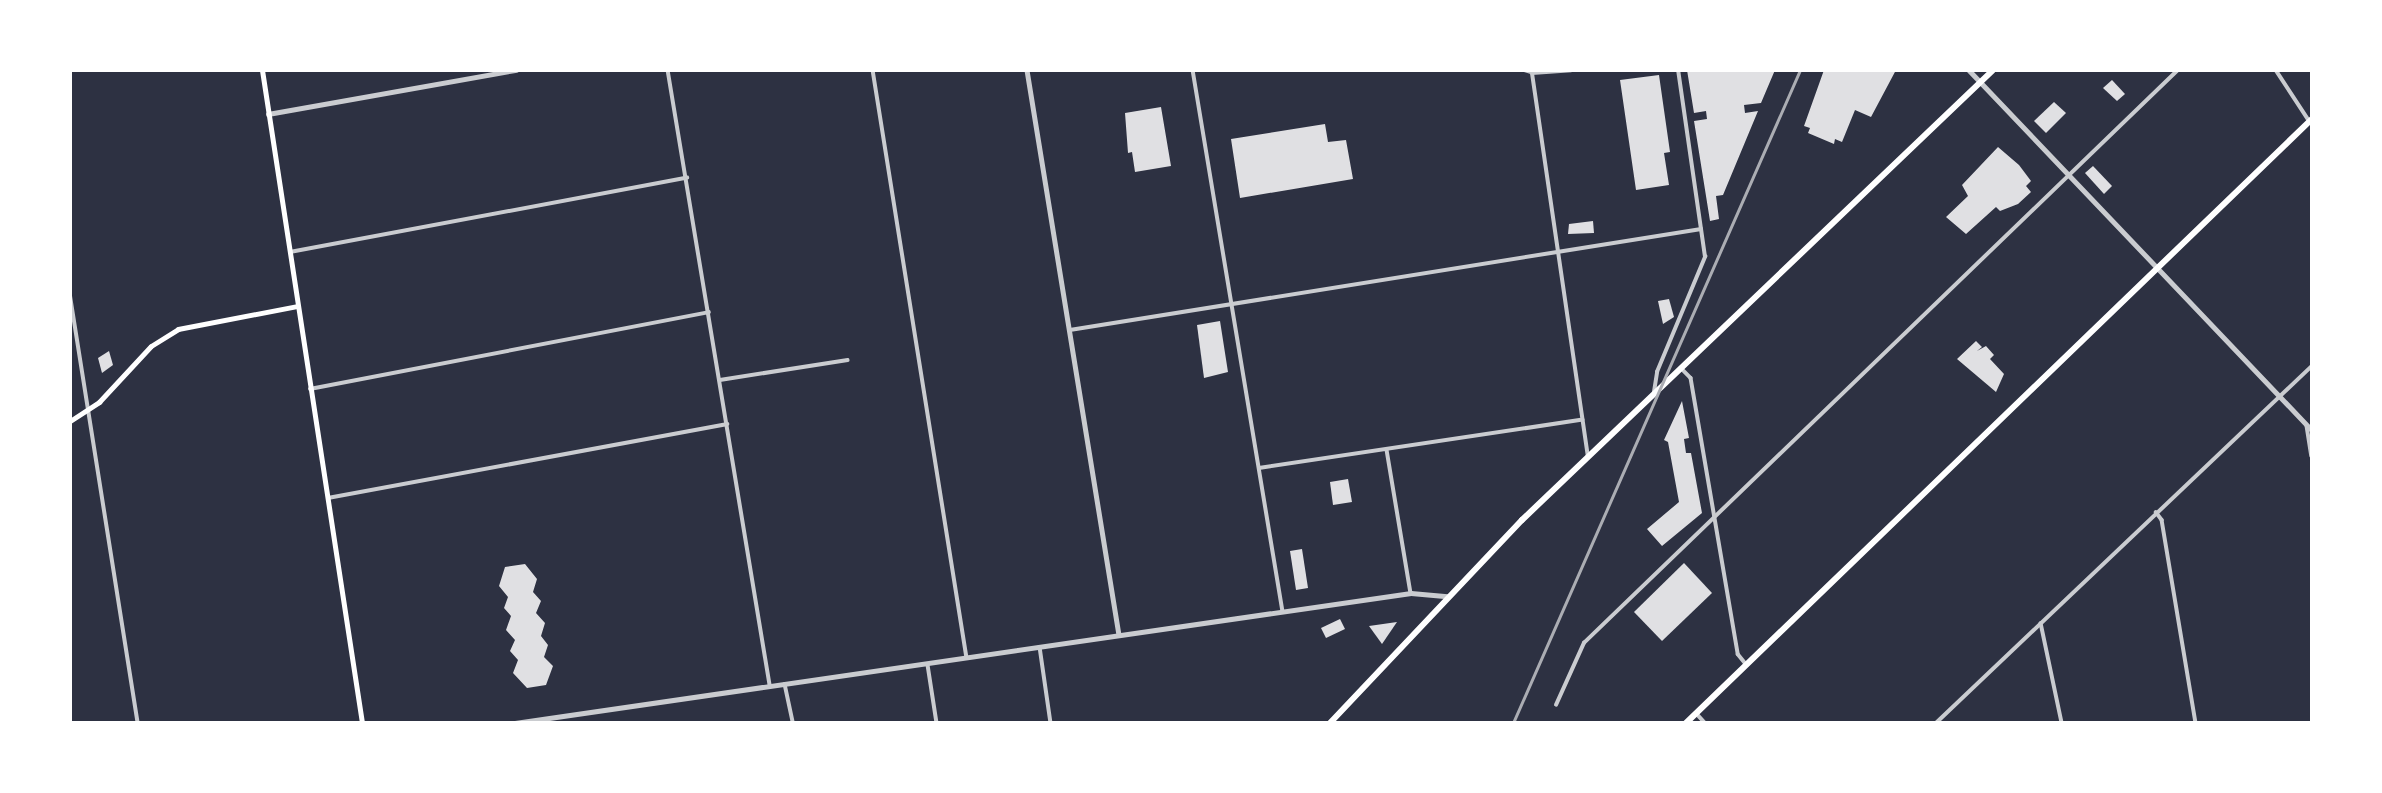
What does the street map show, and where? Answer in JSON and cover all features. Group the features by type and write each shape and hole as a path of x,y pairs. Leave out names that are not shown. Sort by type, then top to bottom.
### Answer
{"main road":[{"path":"262,70 362,723"},
{"path":"1330,723 1447,596 1588,456 1682,370 1993,70"},
{"path":"1686,723 2311,121"},
{"path":"70,421 114,388 151,346 178,329 297,306"}],"street":[{"path":"268,114 516,70"},
{"path":"668,70 770,685"},
{"path":"873,70 967,658"},
{"path":"1027,70 1119,635"},
{"path":"1193,70 1283,612"},
{"path":"1571,70 1532,71 1588,456"},
{"path":"1654,395 1657,372 1703,265 1701,229 1678,70"},
{"path":"1969,70 2312,430"},
{"path":"1556,705 1584,643 2178,70"},
{"path":"2276,70 2311,121"},
{"path":"289,252 687,178"},
{"path":"1070,330 1701,229"},
{"path":"70,293 138,723"},
{"path":"310,389 709,312"},
{"path":"720,380 846,360"},
{"path":"1936,723 2312,366"},
{"path":"1682,370 1691,378 1738,654 1746,664"},
{"path":"1259,468 1583,420"},
{"path":"328,498 727,424"},
{"path":"2307,424 2312,456"},
{"path":"1387,449 1411,593"},
{"path":"2156,512 2162,520 2196,723"},
{"path":"515,723 1411,593 1447,596"},
{"path":"2041,623 2062,723"},
{"path":"1040,647 1051,723"},
{"path":"928,665 937,723"},
{"path":"785,684 793,723"},
{"path":"1697,714 1705,723"}],"lane":[{"path":"1524,71 1532,71"}],"building":[{"path":"1687,70 1775,70 1761,103 1744,105 1745,113 1758,111 1723,195 1716,196 1719,219 1710,221 1694,121 1707,119 1706,111 1694,113"},
{"path":"1824,70 1896,70 1871,117 1855,110 1842,142 1835,139 1834,144 1808,133 1810,128 1804,126"},
{"path":"1659,75 1670,152 1664,153 1669,185 1636,190 1620,80"},
{"path":"2112,80 2125,94 2117,101 2103,88"},
{"path":"2054,102 2066,113 2046,133 2034,121"},
{"path":"1161,107 1171,166 1135,172 1132,152 1128,153 1125,113"},
{"path":"1325,124 1328,142 1346,140 1353,179 1240,198 1231,139"},
{"path":"1998,147 2019,165 2031,181 2026,186 2031,192 2018,204 2000,211 1996,207 1966,234 1946,217 1968,196 1962,185"},
{"path":"2093,166 2112,186 2104,194 2085,173"},
{"path":"1593,221 1594,233 1568,234 1569,224"},
{"path":"1669,299 1674,317 1663,324 1658,301"},
{"path":"1220,321 1228,372 1204,378 1197,325"},
{"path":"1976,341 1982,347 1977,351 1986,346 1994,355 1990,359 2004,374 1996,392 1957,359"},
{"path":"109,351 113,365 102,373 98,358"},
{"path":"1682,401 1689,438 1684,439 1686,453 1691,453 1702,513 1662,546 1647,529 1679,502 1668,442 1664,440"},
{"path":"1348,479 1352,502 1333,505 1330,482"},
{"path":"1302,549 1308,588 1296,590 1290,551"},
{"path":"1684,563 1712,593 1662,641 1634,612"},
{"path":"525,564 537,579 533,592 541,601 536,613 545,623 541,636 548,645 544,657 553,666 546,685 527,688 513,673 518,660 510,651 515,640 506,630 511,616 504,608 508,597 499,586 505,567"},
{"path":"1340,619 1345,629 1326,638 1321,628"},
{"path":"1397,622 1382,644 1369,626"}],"railway":[{"path":"1513,723 1800,70"}]}
